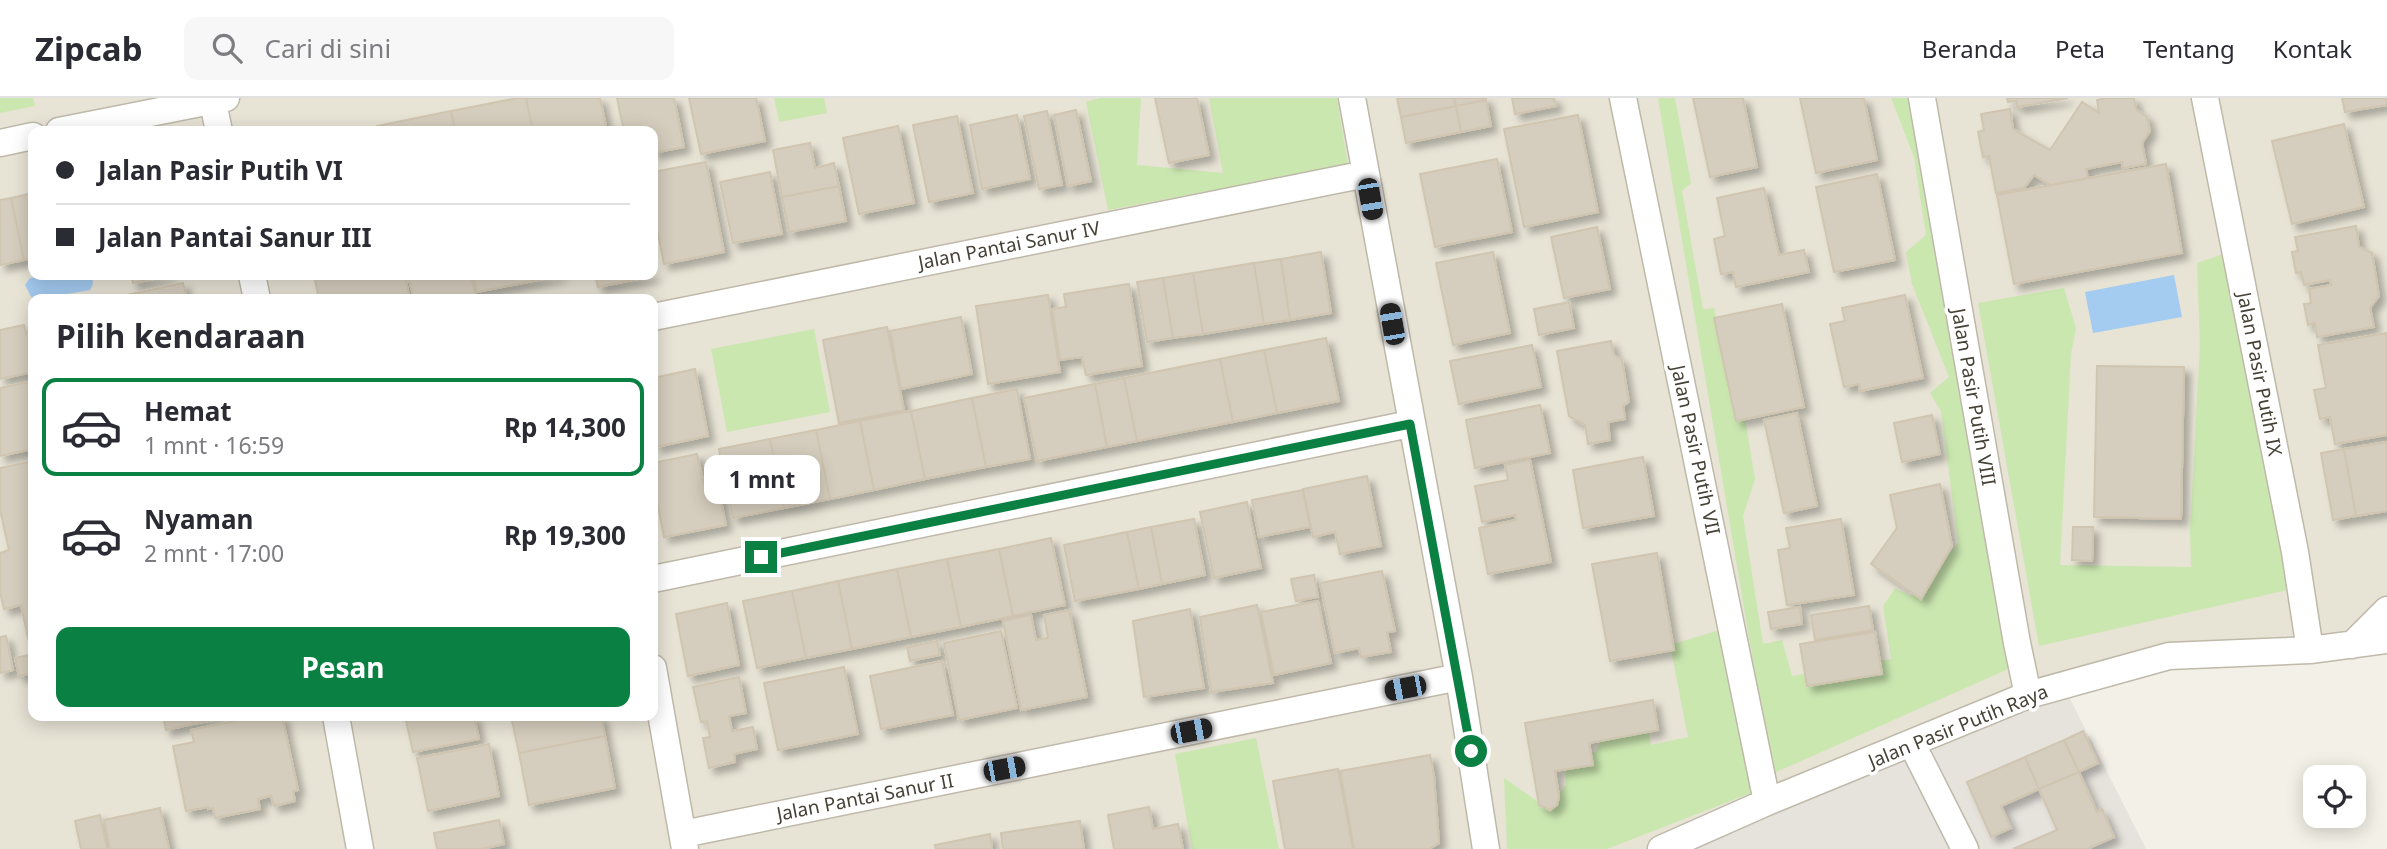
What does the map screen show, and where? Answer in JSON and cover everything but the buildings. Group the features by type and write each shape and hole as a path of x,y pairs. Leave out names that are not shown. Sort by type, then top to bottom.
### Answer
{"street":[{"path":"1352,98 1410,424 1459,677 1486,849"},
{"name":"Jalan Pasir Putih VII","path":"1623,98 1767,802"},
{"name":"Jalan Pasir Putih VIII","path":"1922,98 2028,695"},
{"name":"Jalan Pasir Putih IX","path":"2205,98 2295,552 2310,650"},
{"path":"84,126 216,99 219,126"},
{"path":"0,143 28,137"},
{"name":"Jalan Pantai Sanur IV","path":"658,316 1366,174"},
{"path":"658,578 1410,424"},
{"path":"2352,645 2386,613"},
{"name":"Jalan Pasir Putih Raya","path":"1661,849 1767,802 2028,695 2169,656 2310,650 2387,640"},
{"name":"Jalan Pantai Sanur II","path":"684,842 1459,677"},
{"path":"658,696 684,842"},
{"path":"338,721 360,849"},
{"path":"1912,744 1965,849"}],"shaded area":[{"path":"0,98 2387,98 2387,640 2169,656 1661,849 0,849"},
{"path":"2063,685 2146,849 1674,849"}],"green space":[{"path":"0,98 33,98 35,106 0,113"},
{"path":"774,98 824,98 827,113 779,122"},
{"path":"1100,98 1141,98 1137,165 1223,173 1209,98 1337,98 1348,165 1108,210 1086,102"},
{"path":"1658,98 1675,98 1691,183 1682,191 1703,309 1714,308 1735,402 1745,418 1755,479 1743,516 1763,644 1782,640 1792,676 1891,659 1883,606 1895,588 1911,596 1958,543 1941,411 1930,393 1949,377 1912,284 1906,252 1926,235 1914,157 1891,98 1911,98 2015,666 1772,774"},
{"path":"2229,252 2310,585 2039,646 1978,303 2064,288 2076,328 2071,354 2060,565 2191,567 2190,530 2200,345 2197,263"},
{"path":"814,329 830,412 727,432 711,349"},
{"path":"1723,629 1756,791 1607,849 1507,849 1504,778 1547,808 1566,785 1566,759 1596,752 1603,732 1647,723 1651,745 1688,737 1670,645"},
{"path":"1256,738 1279,849 1192,849 1175,754"}],"water":[{"path":"2174,275 2182,317 2093,333 2085,292"},
{"path":"29,280 93,280 93,284 90,290 67,294 30,294 25,285"}],"route":[{"path":"761,557 1410,424 1471,751"}]}
